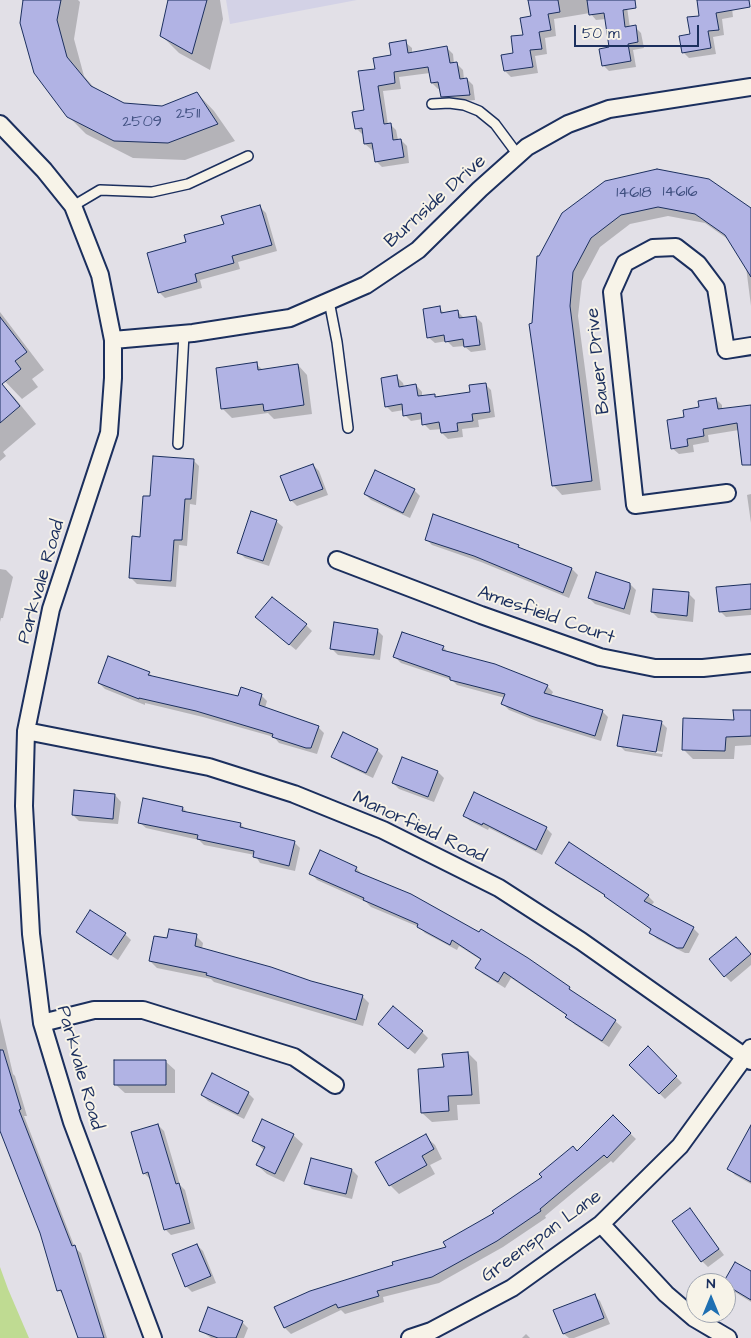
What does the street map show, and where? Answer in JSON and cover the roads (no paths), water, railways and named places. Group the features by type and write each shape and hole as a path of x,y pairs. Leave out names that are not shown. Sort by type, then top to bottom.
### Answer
{"street":[{"name":"Burnside Drive","path":"113,340 184,334 290,318 366,285 418,250 480,189 527,147 568,124 609,109 751,87"},
{"name":"Parkvale Road","path":"0,124 44,170 73,206 100,275 113,340 113,378 109,433 51,609 26,731 24,806 31,934 42,1023 72,1122 153,1338"},
{"name":"Bauer Drive","path":"726,493 635,504 612,292 625,264 653,248 676,247 698,264 716,288 726,350 751,346"},
{"name":"Amesfield Court","path":"337,560 481,616 600,658 655,668 703,668 751,663"},
{"name":"Manorfield Road","path":"26,731 209,767 294,794 383,830 499,888 749,1055"},
{"path":"42,1023 94,1010 143,1010 294,1057 335,1084"},
{"name":"Greenspan Lane","path":"410,1338 432,1334 512,1288 601,1224 680,1146 749,1055"},
{"path":"601,1224 666,1294 694,1318 728,1338"}],"lane":[{"path":"432,104 449,103 464,105 479,111 495,124 518,155"},
{"path":"73,206 100,190 152,192 188,184 248,156"},
{"path":"329,301 348,428"},
{"path":"178,444 184,334"}]}
